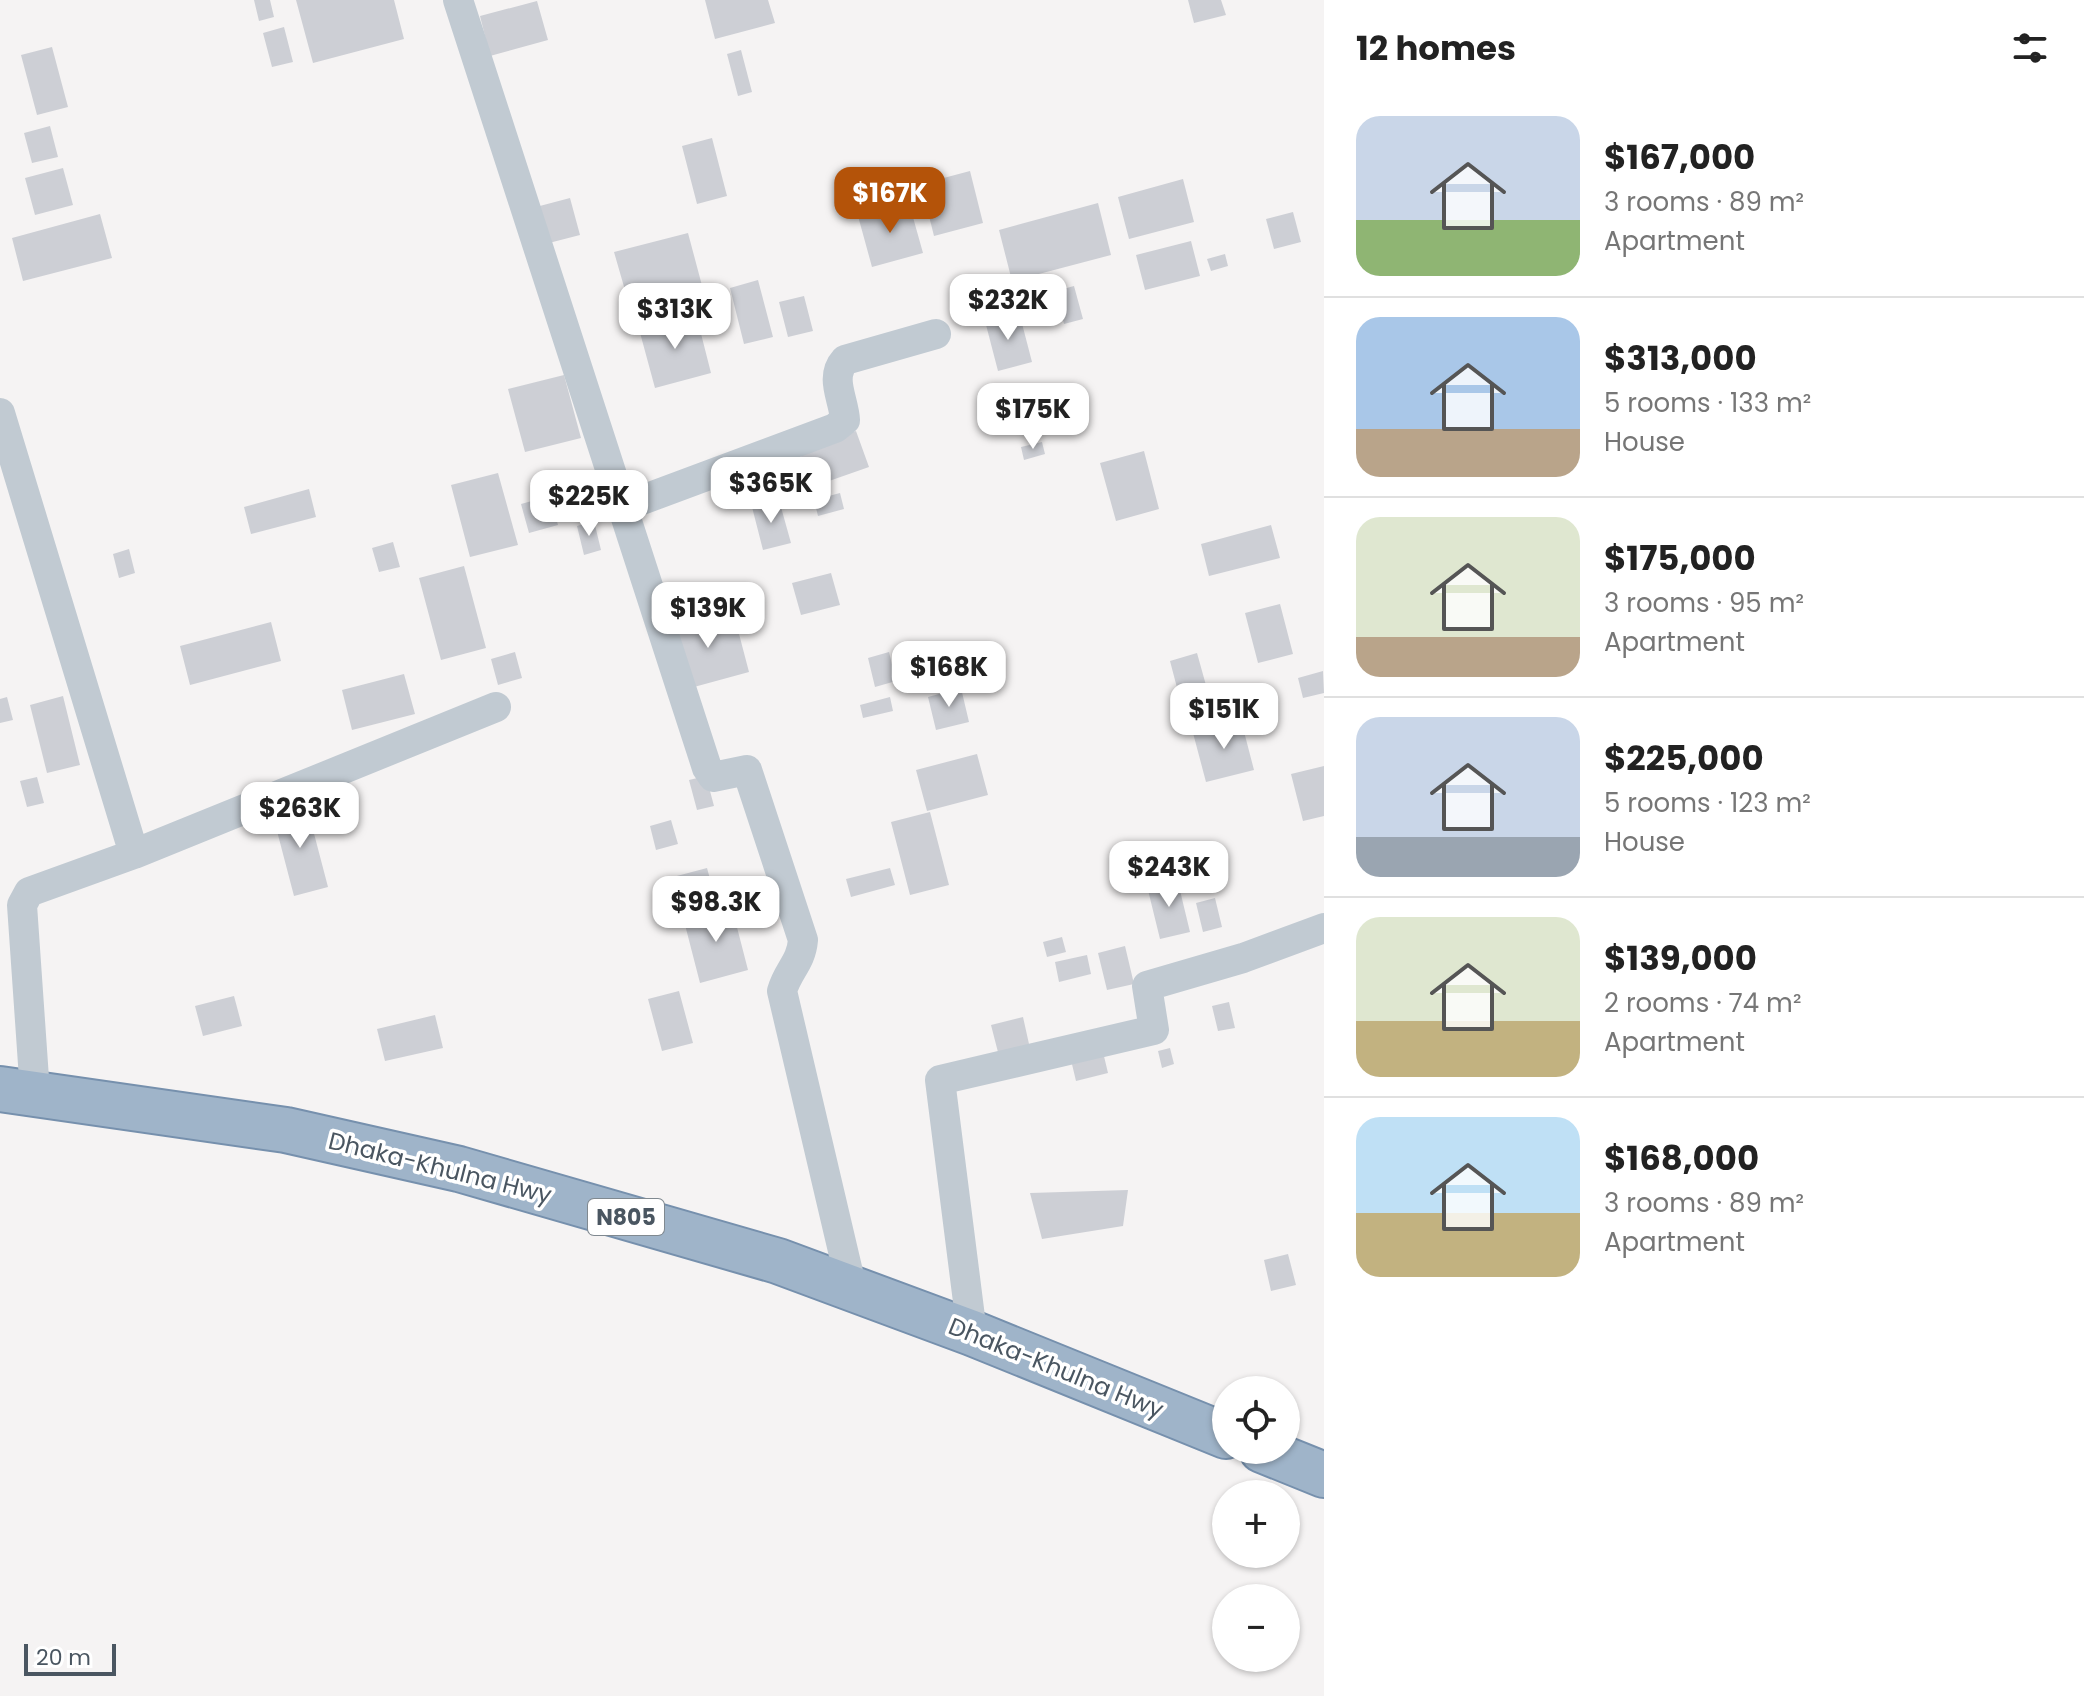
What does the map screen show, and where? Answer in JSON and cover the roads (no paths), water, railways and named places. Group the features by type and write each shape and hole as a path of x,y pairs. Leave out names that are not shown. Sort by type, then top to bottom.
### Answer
{"highway":[{"name":"Dhaka-Khulna Hwy","path":"17,1091 286,1130 459,1169 778,1261 972,1333 1212,1430"},
{"path":"1297,1464 1324,1475"}],"street":[{"path":"458,0 707,768 713,777 747,770 803,940 801,957 785,978 782,991 852,1289"},
{"path":"623,507 835,428 845,420 844,404 836,380 838,368 845,360 936,334"},
{"path":"0,413 134,854"},
{"path":"17,1091 22,905 29,892 134,854 496,707"},
{"path":"972,1333 940,1080 1154,1030 1147,986 1243,958 1324,928"}]}
